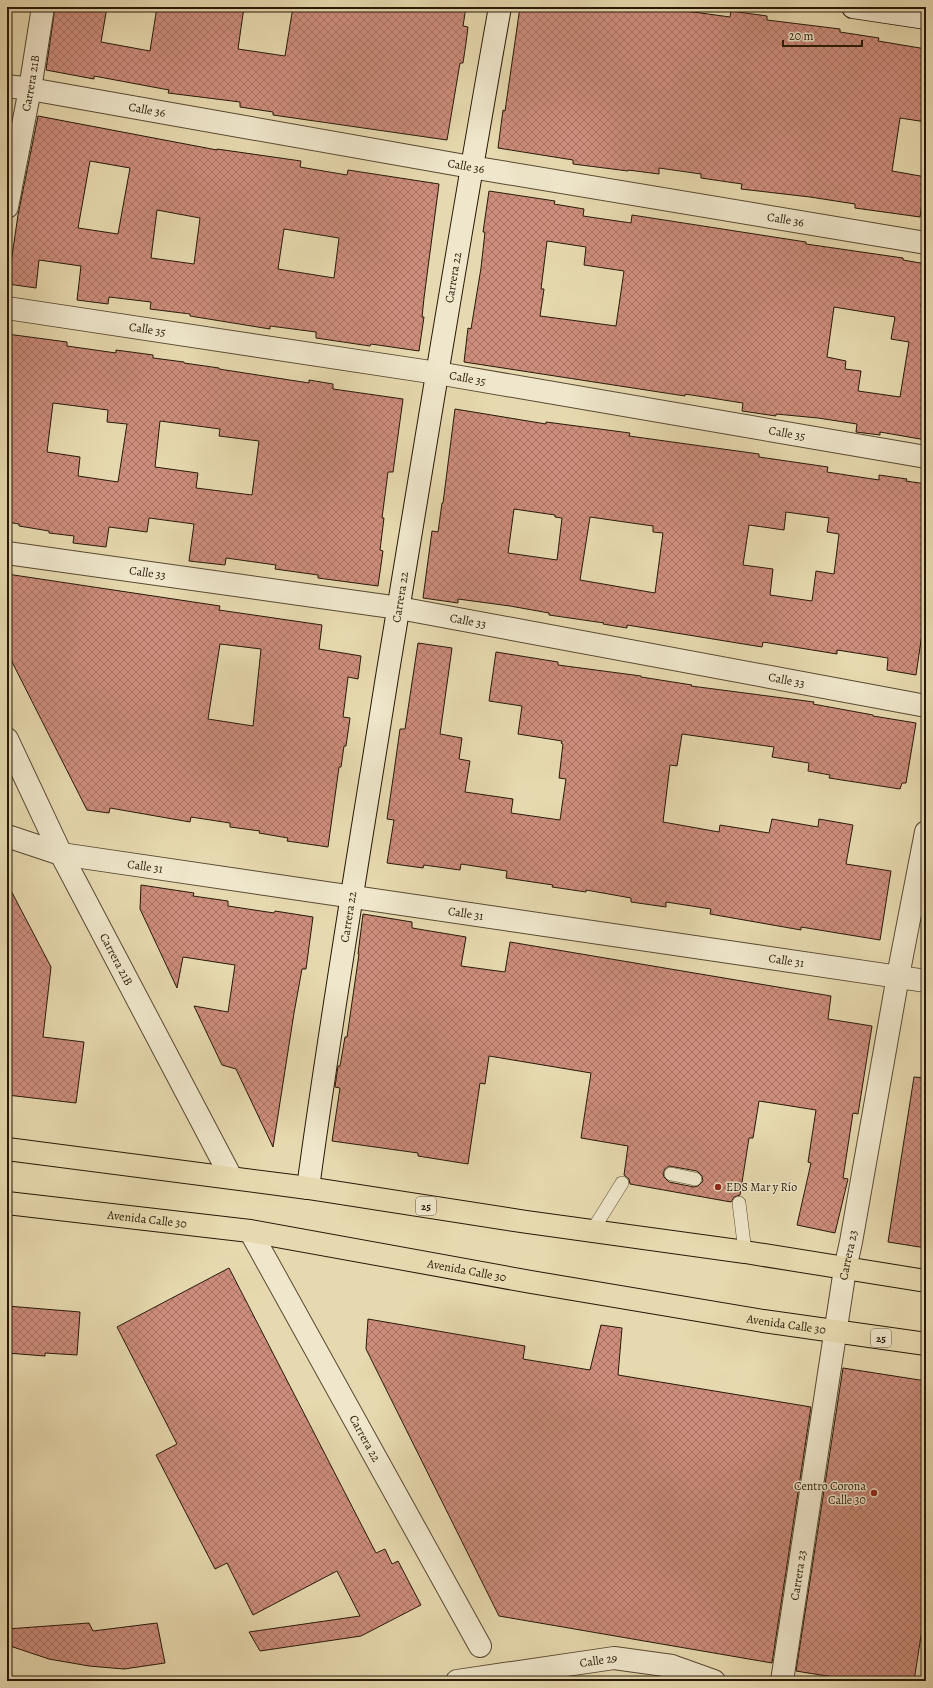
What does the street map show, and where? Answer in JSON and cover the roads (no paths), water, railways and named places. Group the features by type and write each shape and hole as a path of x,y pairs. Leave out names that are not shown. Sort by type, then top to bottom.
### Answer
{"highway":[{"name":"25","path":"7,1149 308,1188 592,1231 745,1252 926,1281"},
{"name":"Avenida Calle 30","path":"7,1202 250,1231 531,1282 763,1321 926,1344"}],"street":[{"name":"Carrera 21B","path":"7,207 30,89 43,7"},
{"name":"Carrera 22","path":"308,1188 398,608 471,167 500,7"},
{"path":"853,7 926,18"},
{"name":"Calle 36","path":"7,86 471,167 926,243"},
{"name":"Calle 35","path":"7,308 437,373 926,457"},
{"name":"Calle 33","path":"7,553 398,608 926,706"},
{"name":"Carrera 21B","path":"7,739 61,854 230,1177"},
{"name":"Carrera 23","path":"782,1681 845,1269 852,1242 898,976 926,832"},
{"name":"Calle 31","path":"7,836 61,854 926,980"},
{"name":"Carrera 22","path":"250,1231 480,1646"},
{"name":"Calle 29","path":"457,1681 614,1658 672,1666 714,1681"}],"lane":[{"path":"671,1174 695,1179"},
{"path":"592,1231 622,1183"},
{"path":"739,1203 745,1252"}],"place":[{"name":"EDS Mar y Río","path":"718,1187"},
{"name":"Centro Corona Calle 30","path":"874,1493"}]}
